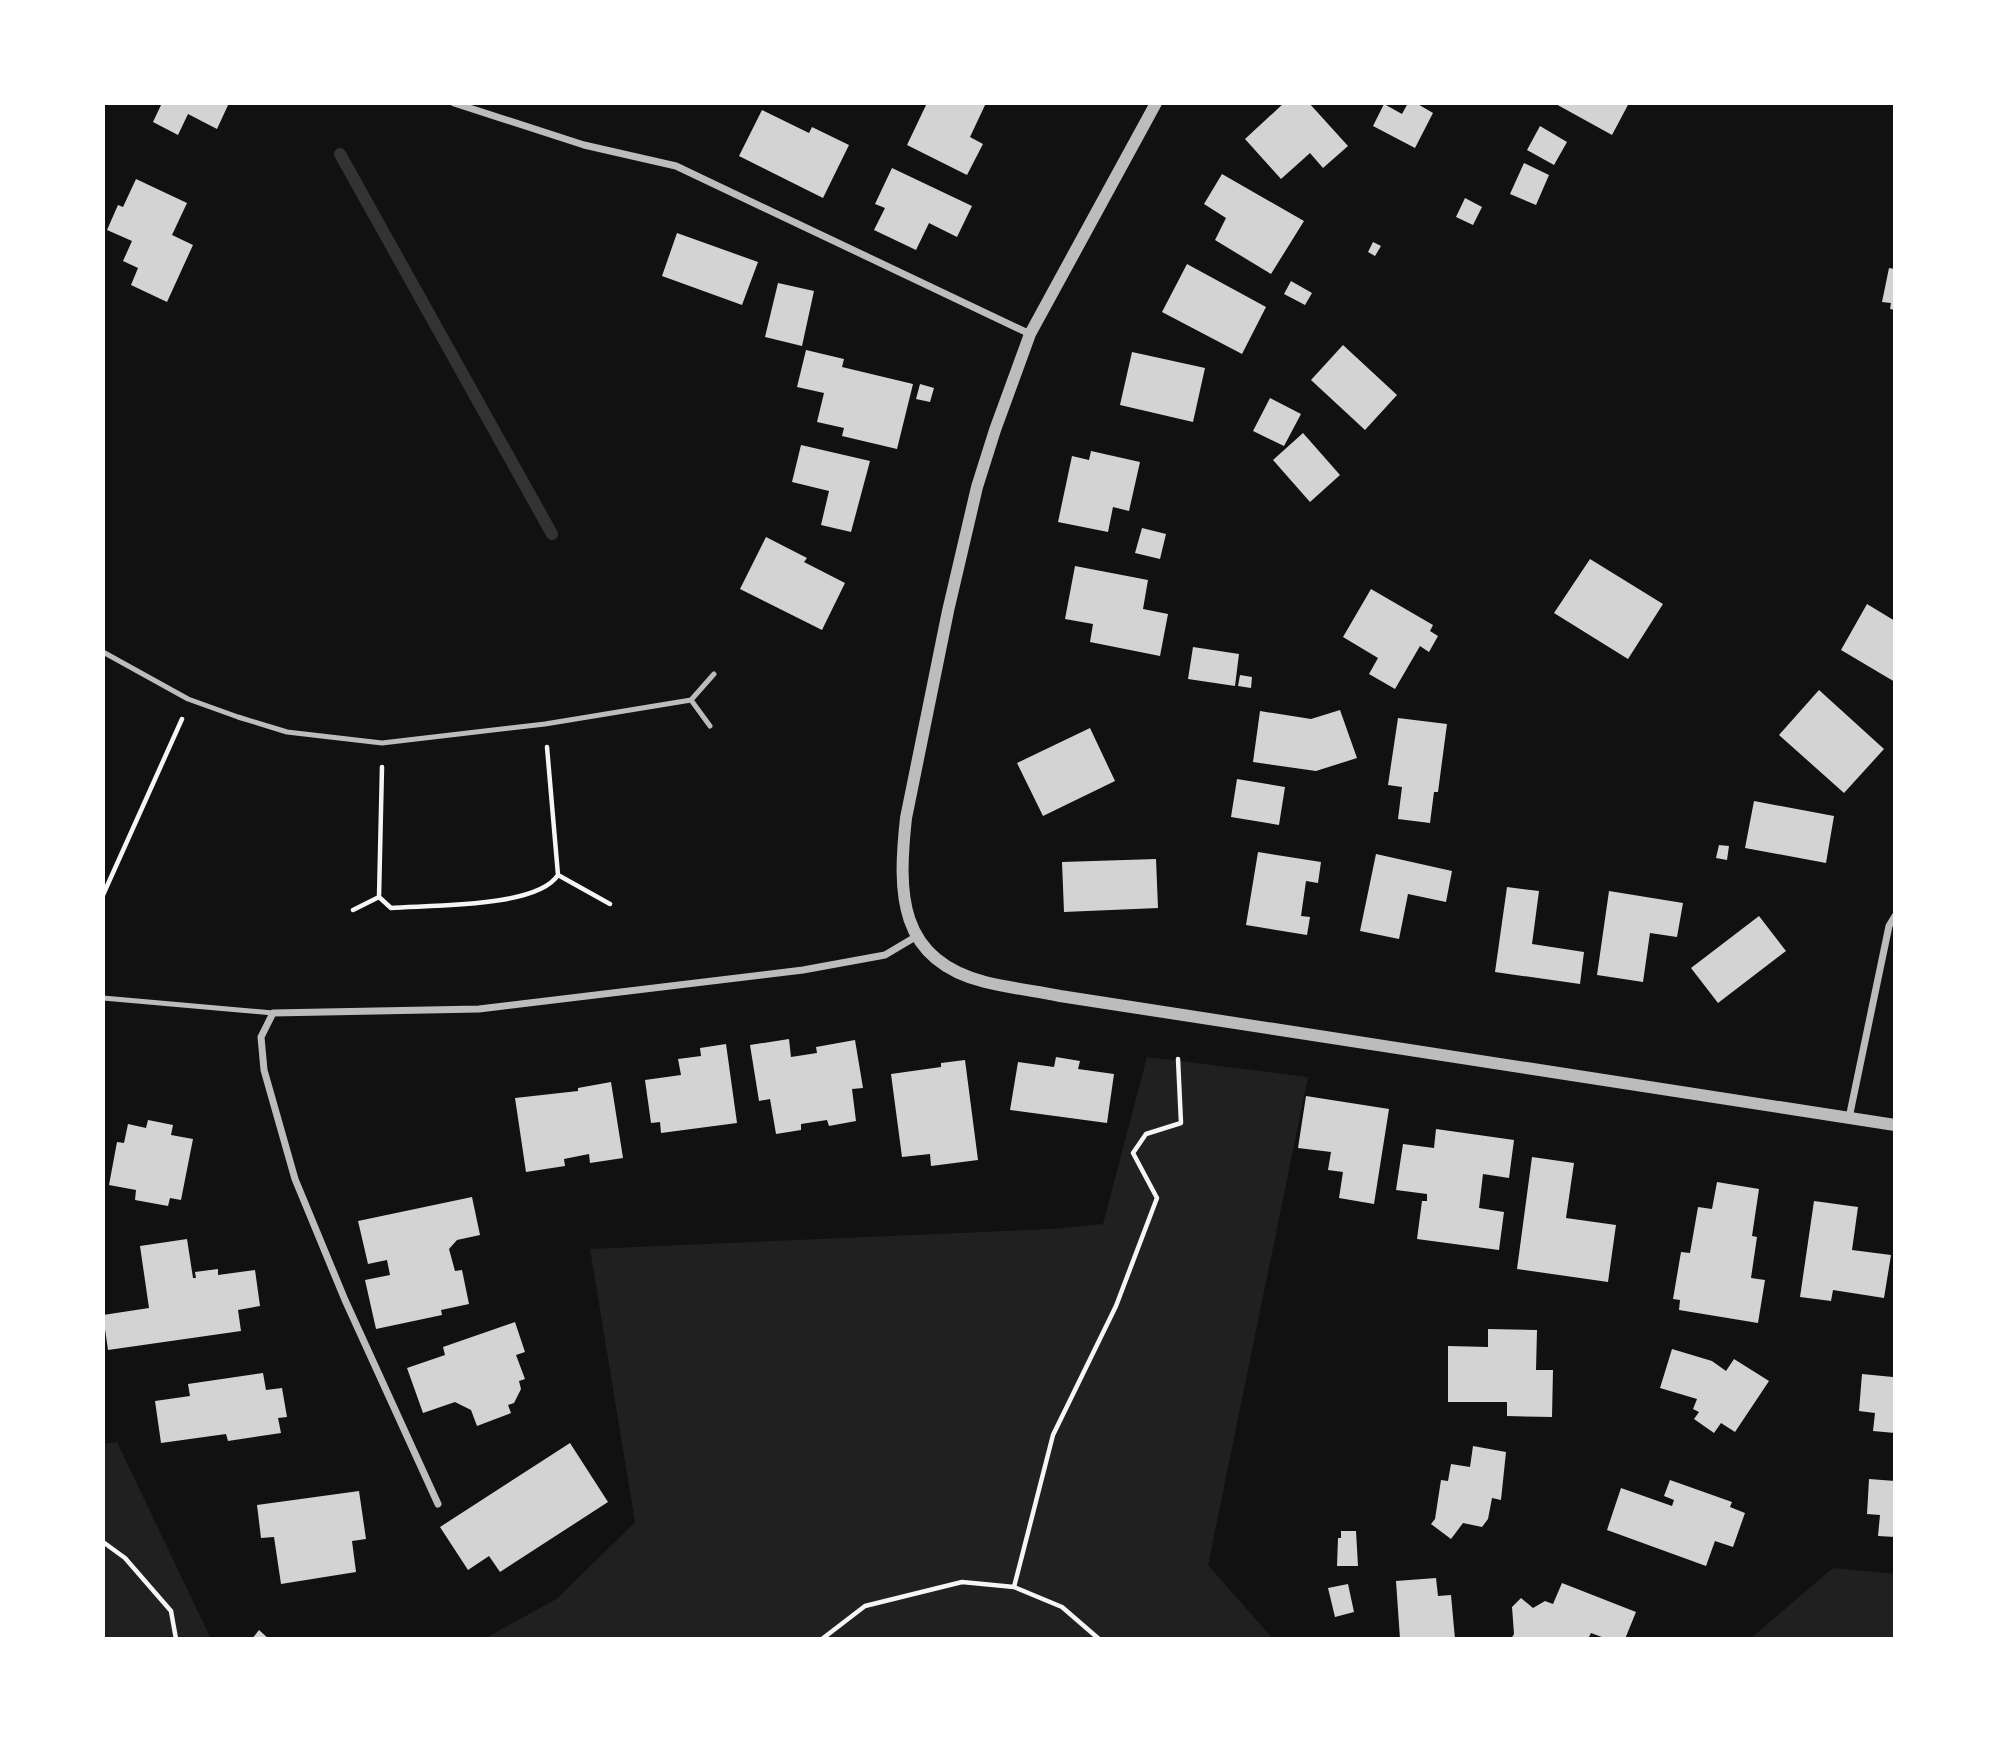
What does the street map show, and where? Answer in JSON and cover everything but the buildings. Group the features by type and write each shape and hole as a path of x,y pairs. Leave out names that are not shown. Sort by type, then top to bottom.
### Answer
{"street":[{"path":"454,103 584,145 676,166 1030,334"},
{"path":"1156,103 1030,334 977,487 906,818 901,863 902,896 917,936 931,956 984,982 1895,1125"},
{"path":"1849,1118 1889,926 1895,916"},
{"path":"438,1504 345,1300 295,1179 264,1070 261,1037 273,1013 479,1009 803,971 885,954 917,936"}],"lane":[{"path":"103,652 188,699 287,732 382,743 498,730 691,700 714,674"},
{"path":"691,700 710,726"},
{"path":"103,998 273,1013"}],"path":[{"path":"103,895 184,715"},
{"path":"382,759 380,898 391,908 524,897 553,882 558,875 546,739"},
{"path":"558,875 610,904"},
{"path":"353,910 380,898"},
{"path":"1014,1587 1053,1435 1116,1306 1157,1198 1133,1153 1146,1134 1181,1124 1178,1059"},
{"path":"103,1542 125,1558 171,1611 176,1639"},
{"path":"822,1639 865,1606 962,1582 1014,1587 1062,1607 1099,1639"}],"shaded area":[{"path":"1147,1057 1308,1077 1208,1565 1273,1639 484,1639 558,1598 635,1522 590,1249 1053,1229 1103,1224"},
{"path":"117,1442 211,1639 103,1639 103,1444"},
{"path":"1833,1568 1895,1574 1895,1639 1750,1639"}],"waterway":[{"path":"340,154 552,534"}]}
